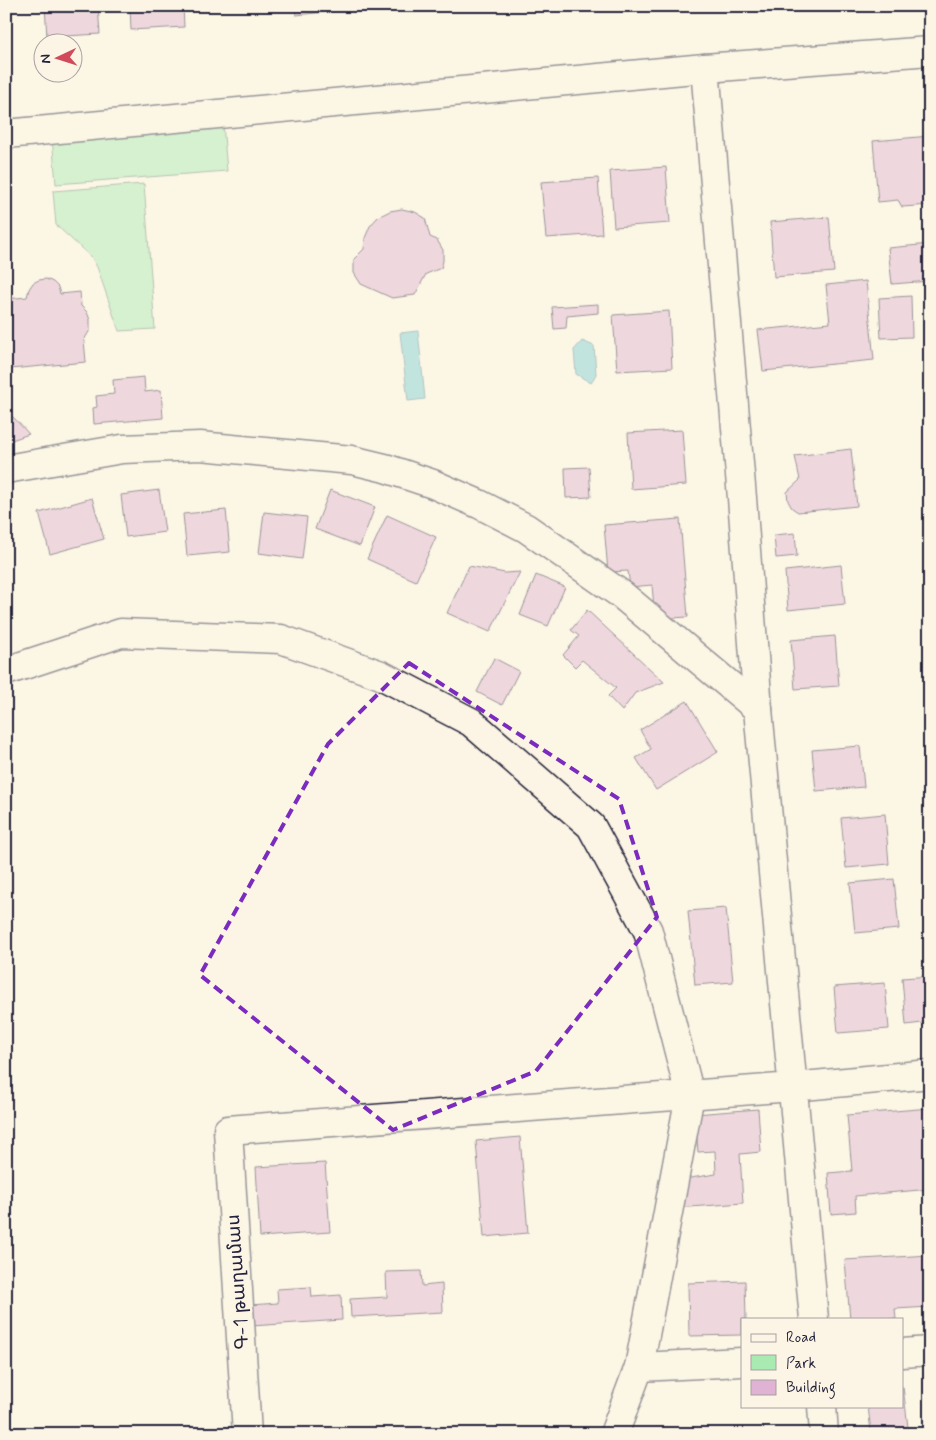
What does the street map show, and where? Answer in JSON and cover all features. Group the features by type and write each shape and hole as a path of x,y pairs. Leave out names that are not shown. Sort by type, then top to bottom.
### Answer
{"street":[{"path":"6,134 705,68 930,51"},
{"path":"705,68 758,709 814,1318"},
{"path":"6,469 122,449 200,446 352,460 385,468 433,484 479,504 526,528 622,595 758,709"},
{"path":"6,671 121,633 281,638 381,675 471,722 591,826 648,931 690,1095 639,1367 614,1434"},
{"path":"690,1095 930,1074"},
{"name":"Գ-1 թաղամաս","path":"247,1434 228,1130 690,1095"},
{"path":"904,1353 930,1351"},
{"path":"639,1367 741,1362"},
{"path":"822,1408 824,1434"}],"highlighted area":[{"path":"409,663 619,799 657,917 536,1071 393,1130 200,975 328,744"}],"green space":[{"path":"223,124 227,171 56,184 52,137"},
{"path":"144,184 155,329 119,331 97,267 92,258 56,225 53,191"}],"water":[{"path":"418,331 425,399 408,401 400,333"},
{"path":"582,341 594,346 596,374 591,383 576,374 574,350"}],"building":[{"path":"45,6 98,6 100,34 82,35 82,32 47,32"},
{"path":"130,6 183,6 184,27 131,30"},
{"path":"295,6 335,6 335,11 296,15"},
{"path":"930,136 930,205 902,207 898,200 878,202 873,141"},
{"path":"666,167 670,223 614,227 610,171"},
{"path":"598,178 602,234 546,238 541,182"},
{"path":"402,209 415,212 425,218 430,237 437,240 443,250 443,261 441,268 426,274 415,295 392,298 361,284 354,273 354,259 364,249 365,238 370,226 378,217 390,211"},
{"path":"829,217 834,272 774,277 770,222"},
{"path":"930,244 930,281 892,284 888,248"},
{"path":"46,279 58,287 60,294 80,292 81,306 87,312 90,320 90,330 84,340 86,362 10,369 9,358 6,358 6,299 27,297 33,283"},
{"path":"866,281 874,360 763,371 758,330 830,323 826,285"},
{"path":"911,296 912,337 881,338 879,298"},
{"path":"598,304 598,313 567,316 566,328 554,329 552,307"},
{"path":"669,311 672,368 617,371 613,315"},
{"path":"924,321 930,321 930,350 927,350"},
{"path":"144,377 145,392 161,390 163,418 94,424 93,408 97,407 96,396 114,394 113,380"},
{"path":"6,417 13,417 29,434 6,442"},
{"path":"682,430 686,485 631,489 628,433"},
{"path":"851,449 857,506 798,512 792,508 788,501 787,492 800,480 795,456"},
{"path":"589,467 591,497 566,498 565,468"},
{"path":"159,490 165,532 126,537 121,495"},
{"path":"330,490 375,507 360,546 315,529"},
{"path":"92,498 104,539 50,554 39,513"},
{"path":"226,510 230,552 187,556 183,514"},
{"path":"264,512 307,517 302,559 259,553"},
{"path":"387,515 436,537 416,581 367,559"},
{"path":"680,519 688,617 655,619 652,585 630,587 628,571 608,572 604,525"},
{"path":"795,533 797,556 776,558 774,535"},
{"path":"841,565 845,604 788,610 785,571"},
{"path":"469,566 505,573 520,572 490,632 447,613"},
{"path":"536,575 565,587 548,626 520,615"},
{"path":"587,610 664,682 635,693 622,711 608,696 616,688 582,660 575,667 563,655 579,636 571,630"},
{"path":"835,636 839,686 795,689 791,640"},
{"path":"494,658 519,671 502,705 477,692"},
{"path":"687,701 718,752 656,790 636,758 651,749 640,730"},
{"path":"860,746 864,787 816,791 812,750"},
{"path":"885,814 889,864 846,868 841,818"},
{"path":"894,879 899,929 855,933 850,883"},
{"path":"726,908 733,982 695,985 688,911"},
{"path":"930,976 930,1022 906,1025 902,978"},
{"path":"885,983 889,1029 838,1033 834,987"},
{"path":"930,1108 930,1189 855,1196 856,1212 831,1214 828,1173 852,1171 847,1115"},
{"path":"758,1109 761,1152 740,1154 743,1203 676,1208 684,1179 716,1174 715,1151 698,1152 695,1114"},
{"path":"520,1137 528,1233 484,1237 476,1141"},
{"path":"325,1163 330,1232 260,1237 256,1167"},
{"path":"930,1255 930,1307 895,1309 896,1318 850,1318 845,1260"},
{"path":"421,1271 422,1286 442,1284 443,1312 351,1317 350,1299 387,1297 386,1272"},
{"path":"745,1281 746,1318 741,1318 741,1335 689,1336 688,1283"},
{"path":"311,1287 312,1297 341,1295 342,1320 251,1326 250,1305 278,1303 277,1289"},
{"path":"904,1395 908,1427 871,1432 868,1408 904,1408"}]}
